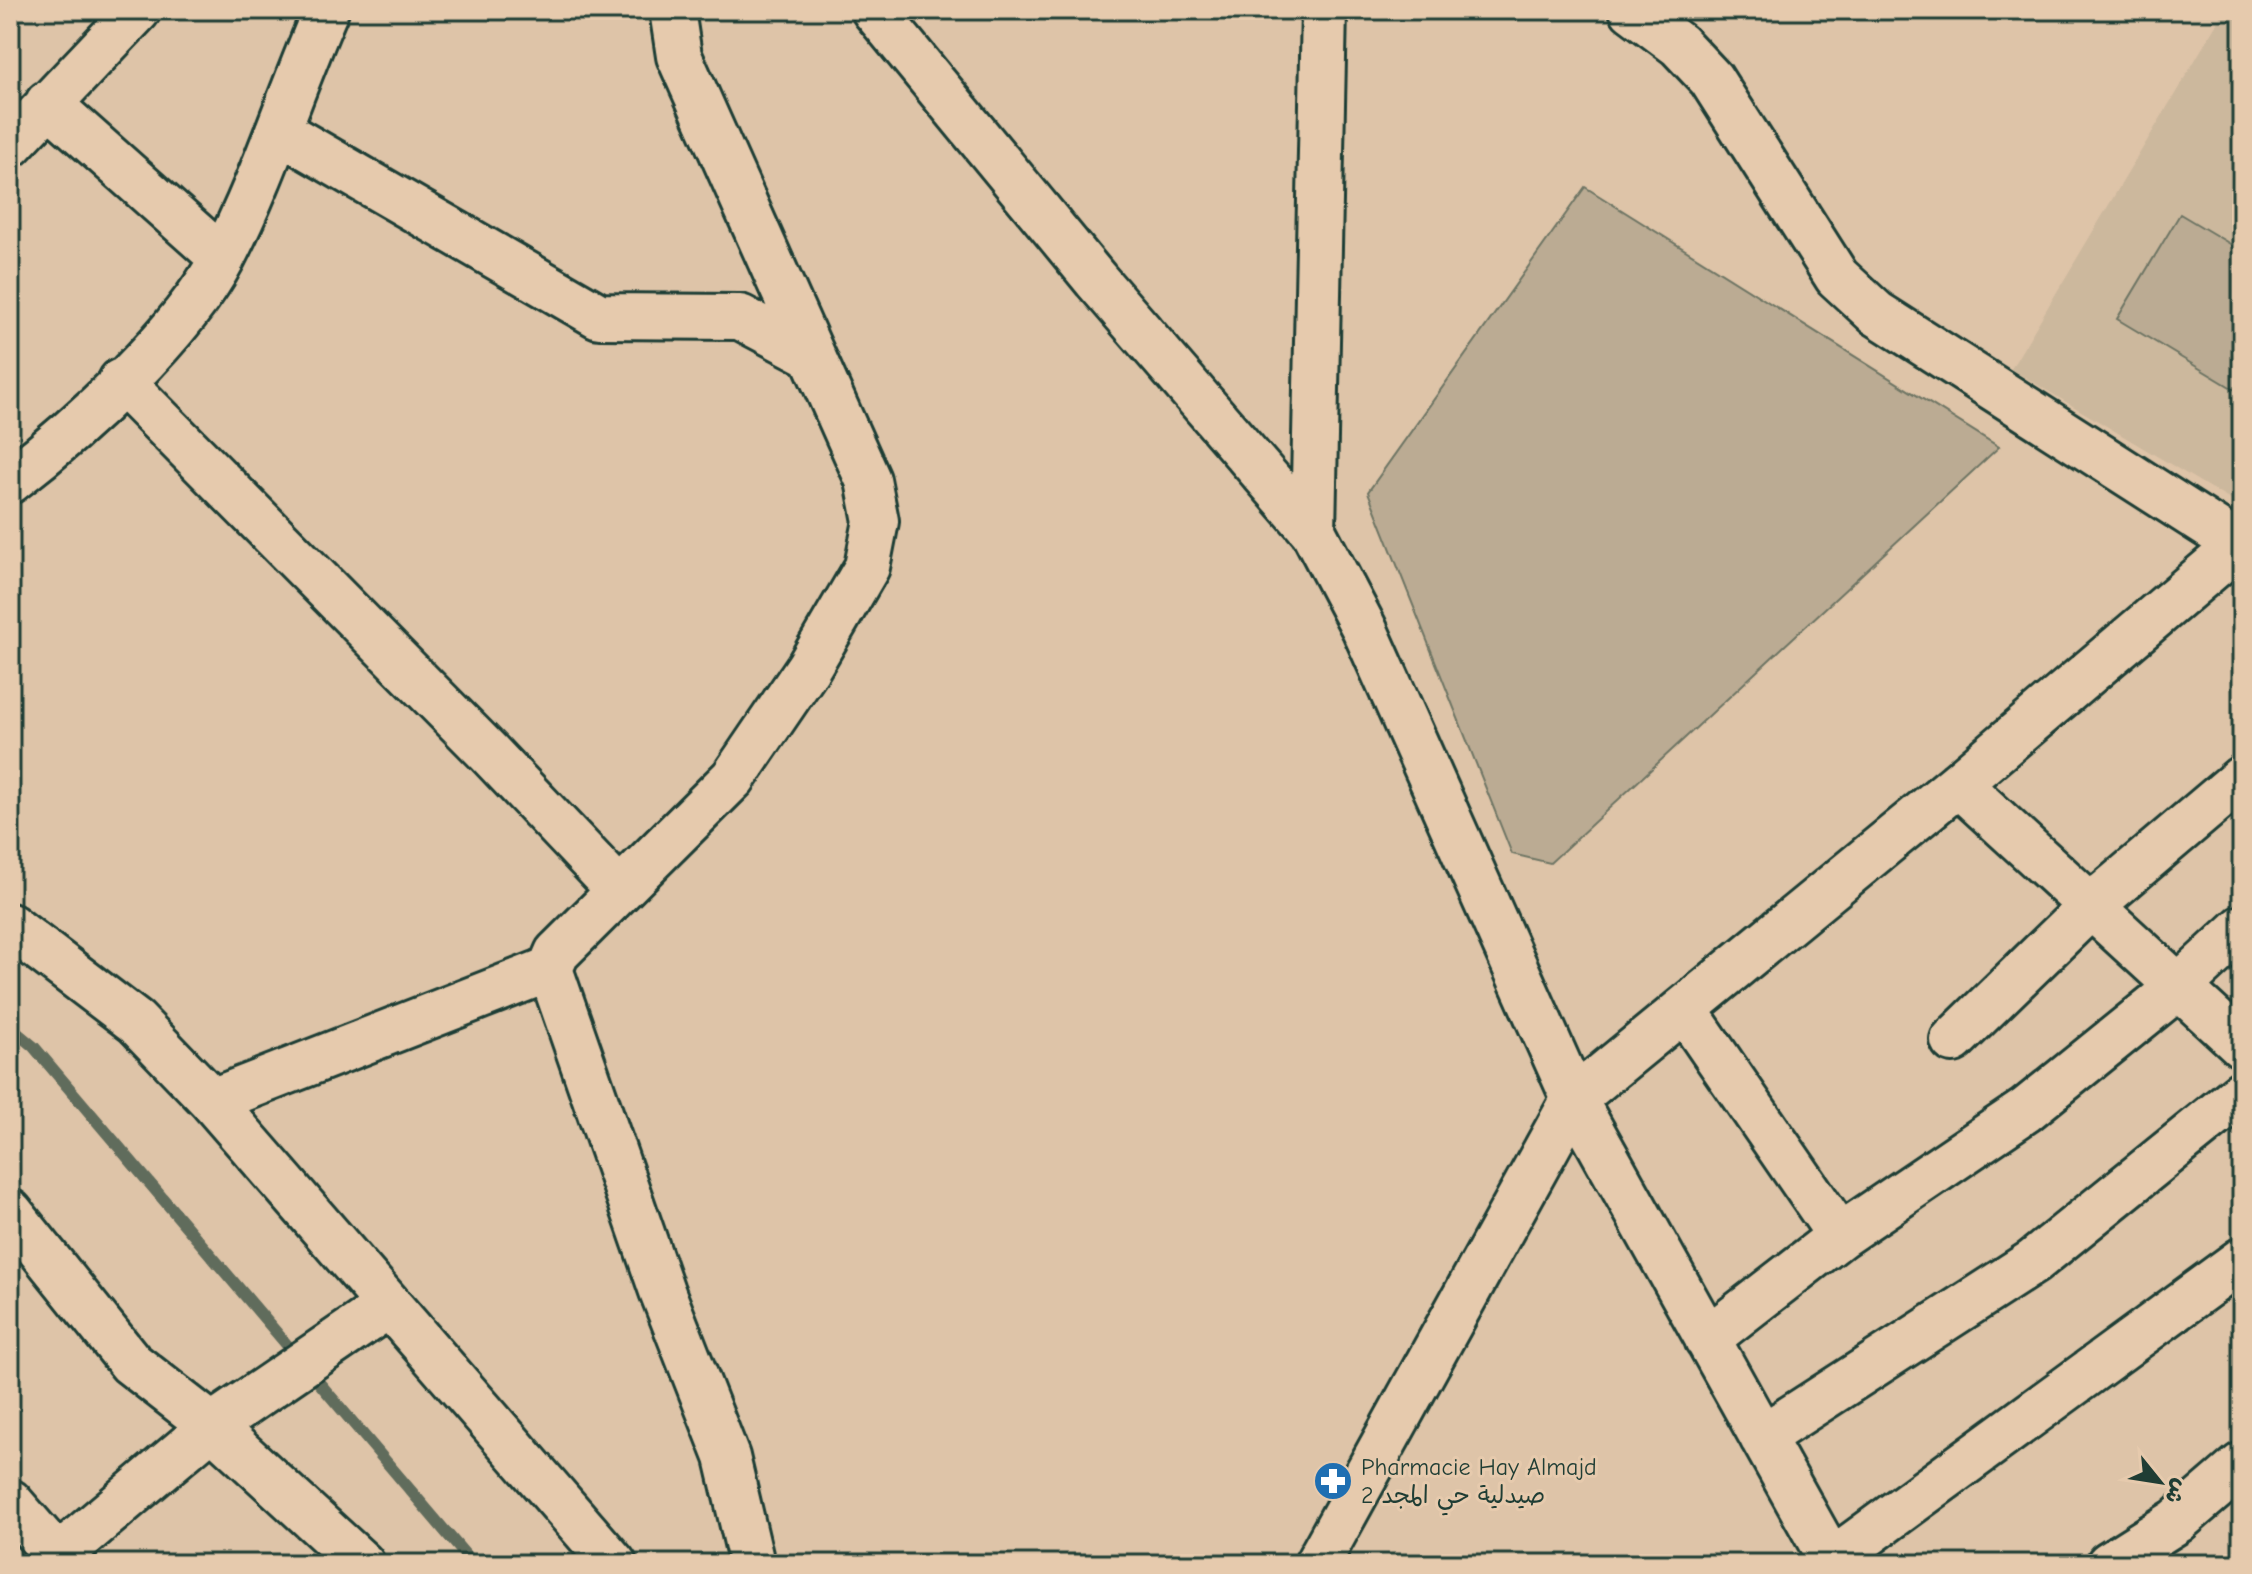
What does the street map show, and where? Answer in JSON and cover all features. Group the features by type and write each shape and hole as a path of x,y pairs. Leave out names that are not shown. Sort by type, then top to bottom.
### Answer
{"street":[{"path":"10,145 138,10"},
{"path":"10,481 46,453 121,381 163,340 196,300 222,258 279,131 326,10"},
{"path":"672,10 679,56 868,480 876,521 867,567 808,668 733,778 618,889 557,953 550,969 662,1291 727,1457 752,1564"},
{"path":"874,10 1096,280 1313,531 1364,628 1574,1099 1832,1562 2242,1260"},
{"path":"1317,1564 1574,1099 1958,784 2240,546 1876,313 1837,277 1711,79 1679,45 1632,10"},
{"path":"1313,531 1335,11"},
{"path":"48,103 222,258"},
{"path":"279,131 599,316 740,317 812,355"},
{"path":"121,381 489,753 618,889"},
{"path":"1953,1040 2091,906 2242,778"},
{"path":"1958,784 2242,1045"},
{"path":"10,926 136,1022 212,1101 614,1564"},
{"path":"1707,1339 1840,1236 2026,1110 2177,988 2242,928"},
{"path":"212,1101 550,969"},
{"path":"1684,1009 1840,1236"},
{"path":"1762,1437 2033,1262 2242,1093"},
{"path":"10,1212 131,1363 212,1426 362,1564"},
{"path":"10,1502 53,1560 212,1426 389,1305"},
{"path":"2109,1564 2177,1521 2242,1465"}],"shaded area":[{"path":"2225,10 2242,10 2242,507 2011,369"},
{"path":"1585,187 1999,447 1550,863 1512,854 1368,492"},
{"path":"2180,214 2242,251 2242,394 2117,319"}],"waterway":[{"path":"10,1027 34,1047 473,1564"}],"place":[{"name":"Pharmacie Hay Almajd 2 صيدلية حي المجد","path":"1333,1481"}]}
